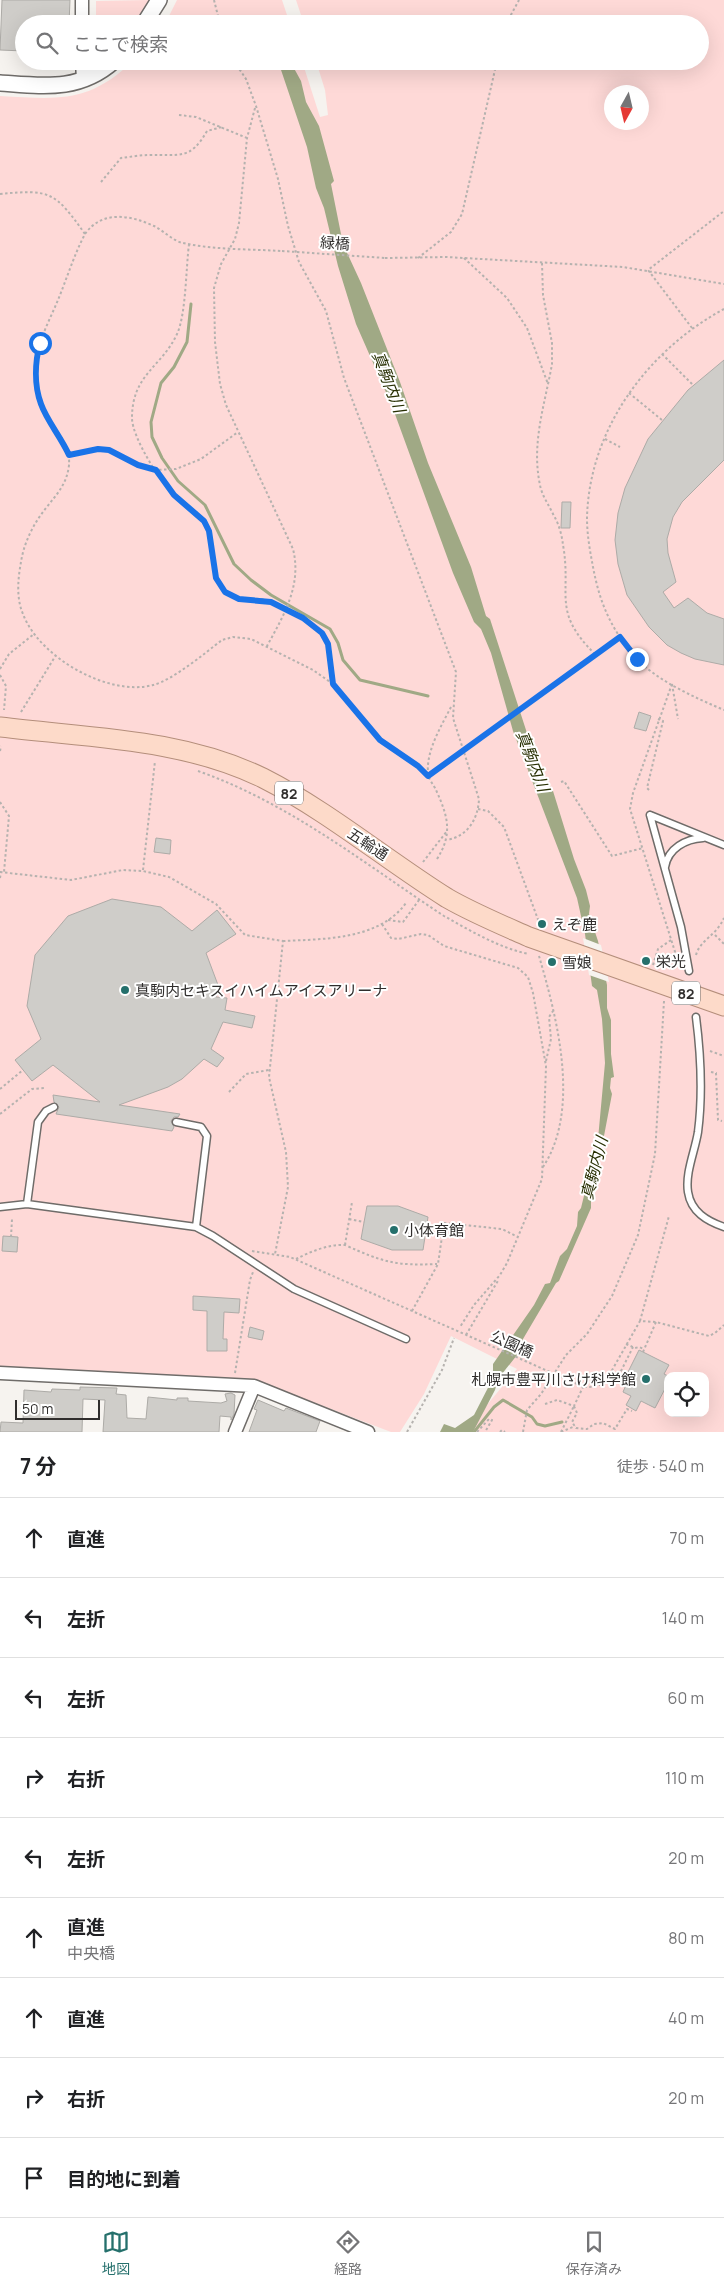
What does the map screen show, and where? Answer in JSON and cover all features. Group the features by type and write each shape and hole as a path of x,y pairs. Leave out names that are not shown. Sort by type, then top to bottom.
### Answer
{"main road":[{"name":"五輪通","path":"2,719 158,744 209,756 262,778 300,800 448,898 543,946 651,972 724,1006"}],"street":[{"path":"82,0 82,15"},
{"path":"150,15 159,0"},
{"path":"82,70 83,80"},
{"path":"0,83 62,86 83,80 102,70"},
{"path":"0,1373 254,1386 368,1432"},
{"path":"235,1432 254,1386"}],"lane":[{"path":"689,971 681,927 650,815 724,845"},
{"path":"664,871 672,851 686,841 705,838"},
{"path":"696,1018 701,1087 698,1132 688,1192 695,1210 703,1217 724,1227"},
{"path":"26,1204 38,1122 46,1111 54,1107"},
{"path":"176,1122 201,1127 207,1136 196,1227"},
{"path":"0,1207 26,1204 196,1227 294,1289 406,1339"}],"path":[{"path":"214,0 218,15"},
{"path":"511,15 519,0"},
{"path":"240,70 246,79 256,106 278,179 288,226 299,262 326,310 344,378 456,672 453,718 456,734 479,799 478,809 472,824 464,833 447,840"},
{"path":"418,258 451,232 462,214 495,70"},
{"path":"256,106 247,138 239,223 235,239 216,276 213,299 220,384 238,432 293,549 296,572 291,598 267,647"},
{"path":"179,115 196,117 247,138"},
{"path":"101,182 121,158 188,154 200,144 207,131 222,127"},
{"path":"0,194 26,190 50,196 69,211 85,234 40,343 36,369 41,404 61,436 69,455 64,484 29,536 21,561 20,606 34,634 56,655 89,677 140,688 163,682 222,640 233,637 252,639 313,670 333,684 380,740 418,766 428,776 444,807 447,831 447,840 437,859"},
{"path":"692,328 648,270 724,211"},
{"name":"緑橋","path":"85,234 90,226 101,220 114,216 124,216 154,226 180,242 189,244 385,258 464,258 648,270 724,284"},
{"path":"189,244 178,333 162,356 142,379 138,387 132,409 133,427 138,442 174,495 204,521 209,531 216,578 225,592 239,599 271,602 303,618 326,638 333,684"},
{"path":"464,258 507,298 527,328 541,370 548,384"},
{"path":"542,263 543,295 552,352 537,439 540,486 548,506 555,517 563,543 565,595 568,617 584,642 595,654"},
{"path":"724,309 692,328 662,354 645,371 628,394 605,439 592,480 587,517 588,533 602,606 608,620 620,637 637,659 672,684 699,700 724,710"},
{"path":"662,354 693,385"},
{"path":"628,394 662,420"},
{"path":"69,455 98,449 109,450 138,465 156,470 176,469 201,459 238,432"},
{"path":"605,439 620,447"},
{"path":"0,668 9,654 34,634"},
{"path":"428,776 620,637"},
{"path":"21,712 56,655"},
{"path":"0,675 6,686 2,719"},
{"path":"672,684 678,719"},
{"path":"428,776 430,755 454,703"},
{"path":"649,790 647,788 663,721 658,719"},
{"path":"0,751 1,746"},
{"path":"143,871 155,760"},
{"path":"197,771 248,790 289,812 444,916 493,942 517,951 543,946"},
{"path":"561,782 564,782 612,856 643,848"},
{"path":"0,802 9,816 0,878"},
{"path":"478,809 488,811 504,827 543,946 565,1084 552,1153 543,1167"},
{"path":"423,862 447,831"},
{"path":"2,872 71,880 123,870 143,871 169,877 193,888 216,904 245,935 283,941 341,936 362,932 382,924 398,914 406,903"},
{"path":"388,920 403,922 419,900"},
{"path":"696,956 702,943 715,934 724,918"},
{"path":"382,924 391,938 398,939 421,934 428,935 444,946 524,971 533,993 546,1066"},
{"path":"715,934 724,944"},
{"path":"651,972 658,949 671,940"},
{"path":"274,1254 284,1212 288,1172 269,1070 283,941"},
{"path":"523,1432 524,1416 527,1410 541,1394 566,1355 587,1334 612,1296 638,1235 654,1154 664,998"},
{"path":"466,1335 500,1276 540,1190 543,1167 546,1066 551,1039 549,1017 553,1011"},
{"path":"710,1051 724,1056"},
{"path":"0,1088 23,1070"},
{"path":"229,1092 246,1074 269,1070"},
{"path":"711,1072 716,1073 718,1120 722,1121"},
{"path":"0,1114 32,1089 44,1088"},
{"path":"345,1245 352,1202"},
{"path":"561,1432 584,1387 593,1388 601,1385 610,1374 640,1321 668,1216"},
{"path":"11,1237 12,1219"},
{"path":"349,1220 364,1222"},
{"path":"412,1311 438,1264 444,1223 502,1229 518,1237"},
{"path":"296,1259 309,1253 338,1245 345,1245 389,1263 410,1265 438,1264"},
{"name":"公園橋","path":"248,1250 296,1259 584,1387"},
{"path":"261,1258 265,1252"},
{"path":"233,1385 250,1280 254,1270"},
{"path":"460,1327 474,1305 500,1276"},
{"path":"640,1321 656,1322 709,1336 724,1325"},
{"path":"626,1344 643,1351 656,1322"},
{"path":"407,1432 442,1370 454,1338"},
{"path":"610,1374 618,1377 632,1347"},
{"path":"545,1404 557,1400 574,1406 578,1413 572,1422 582,1430 594,1424 603,1423 615,1429 627,1409 632,1411"},
{"path":"477,1432 489,1418 492,1420 485,1432"},
{"path":"561,1432 575,1426"},
{"path":"500,1432 502,1430 505,1432"}],"shaded area":[{"path":"149,0 140,15 96,15 96,1"},
{"path":"177,0 282,0 287,15 170,15"},
{"path":"296,0 724,0 724,1432 470,1432 476,1418 517,1369 451,1336 424,1394 400,1432 391,1432 255,1380 0,1367 0,96 56,98 71,96 101,85 123,70 305,70 320,117 328,115 325,90 319,70 709,70 709,15 301,15"}],"water":[{"name":"真駒内川","path":"281,70 295,70 301,81 306,102 319,126 334,181 331,184 343,244 361,283 400,382 428,463 471,567 538,767 553,791 574,859 586,890 590,906 589,914 598,941 607,985 607,1008 611,1020 611,1054 614,1077 611,1078 610,1088 612,1094 595,1183 596,1189 591,1198 591,1208 559,1281 523,1339 521,1350 498,1379 495,1390 473,1432 440,1432 444,1424 455,1428 474,1415 493,1378 493,1364 534,1305 545,1284 550,1283 560,1256 567,1249 577,1226 578,1212 581,1208 598,1139 605,1063 602,1019 597,990 592,986 585,934 577,898 513,731 491,653 481,629 474,622 453,573 392,406 356,324 338,266 324,208 316,188 307,147"}],"pier":[{"path":"583,938 601,945 609,982 589,975"}],"building":[{"path":"2,0 70,0 69,15 15,15 15,51 0,50"},
{"path":"724,360 724,460 682,502 673,517 667,539 668,553 676,582 663,592 674,608 688,598 707,613 724,619 724,665 695,659 681,653 667,645 649,627 627,595 618,564 615,540 618,513 625,488 648,439 688,390"},
{"path":"562,502 571,502 570,528 561,528"},
{"path":"639,712 651,716 646,731 634,728"},
{"path":"156,838 171,840 170,854 154,852"},
{"path":"112,899 161,907 192,931 217,910 236,934 206,953 218,985 216,997 227,998 225,1010 255,1016 252,1028 223,1022 211,1049 224,1058 217,1067 204,1059 182,1079 168,1087 119,1105 180,1114 171,1121 174,1127 172,1131 56,1114 59,1107 54,1102 53,1095 100,1102 53,1065 32,1081 15,1060 41,1039 27,1006 35,955 68,916"},
{"name":"小体育館","path":"367,1206 398,1206 428,1217 423,1250 392,1250 361,1239"},
{"path":"3,1236 18,1237 17,1252 2,1251"},
{"path":"193,1296 240,1299 239,1313 224,1312 223,1339 227,1339 227,1351 207,1351 207,1311 193,1310"},
{"path":"250,1327 264,1331 262,1340 248,1337"},
{"name":"札幌市豊平川さけ科学館","path":"639,1350 669,1365 664,1372 664,1391 655,1408 641,1401 636,1411 626,1405 631,1396 623,1392 626,1385 622,1384"},
{"path":"80,1387 117,1388 116,1394 126,1395 127,1418 146,1419 148,1397 177,1400 177,1398 188,1398 188,1401 221,1403 227,1401 225,1394 231,1393 235,1395 234,1414 231,1420 231,1417 220,1416 219,1432 103,1432 105,1400 83,1399 82,1432 0,1432 1,1422 23,1423 24,1390 51,1392 52,1389 80,1390"},
{"path":"258,1400 284,1411 286,1408 320,1421 316,1432 249,1432 257,1410 254,1409"}],"waterway":[{"path":"191,304 187,342 174,367 161,383 151,422 152,437 162,458 178,481 205,505 234,564 271,595 330,629 338,643 343,660 360,680 428,696"},
{"path":"474,1432 494,1407 503,1400 532,1417 537,1424 545,1426 562,1422"}],"place":[{"name":"えぞ鹿","path":"542,924"},
{"name":"栄光","path":"646,961"},
{"name":"雪娘","path":"552,962"},
{"name":"真駒内セキスイハイムアイスアリーナ","path":"125,990"},
{"name":"小体育館","path":"394,1230"},
{"name":"札幌市豊平川さけ科学館","path":"646,1379"}],"route":[{"path":"40,343 36,369 41,404 49,420 61,436 69,455 98,449 109,450 138,465 156,470 174,495 204,521 209,531 216,578 225,592 239,599 262,599 271,602 303,618 322,633 328,644 333,684 380,740 418,766 428,776 620,637 637,659"}]}
